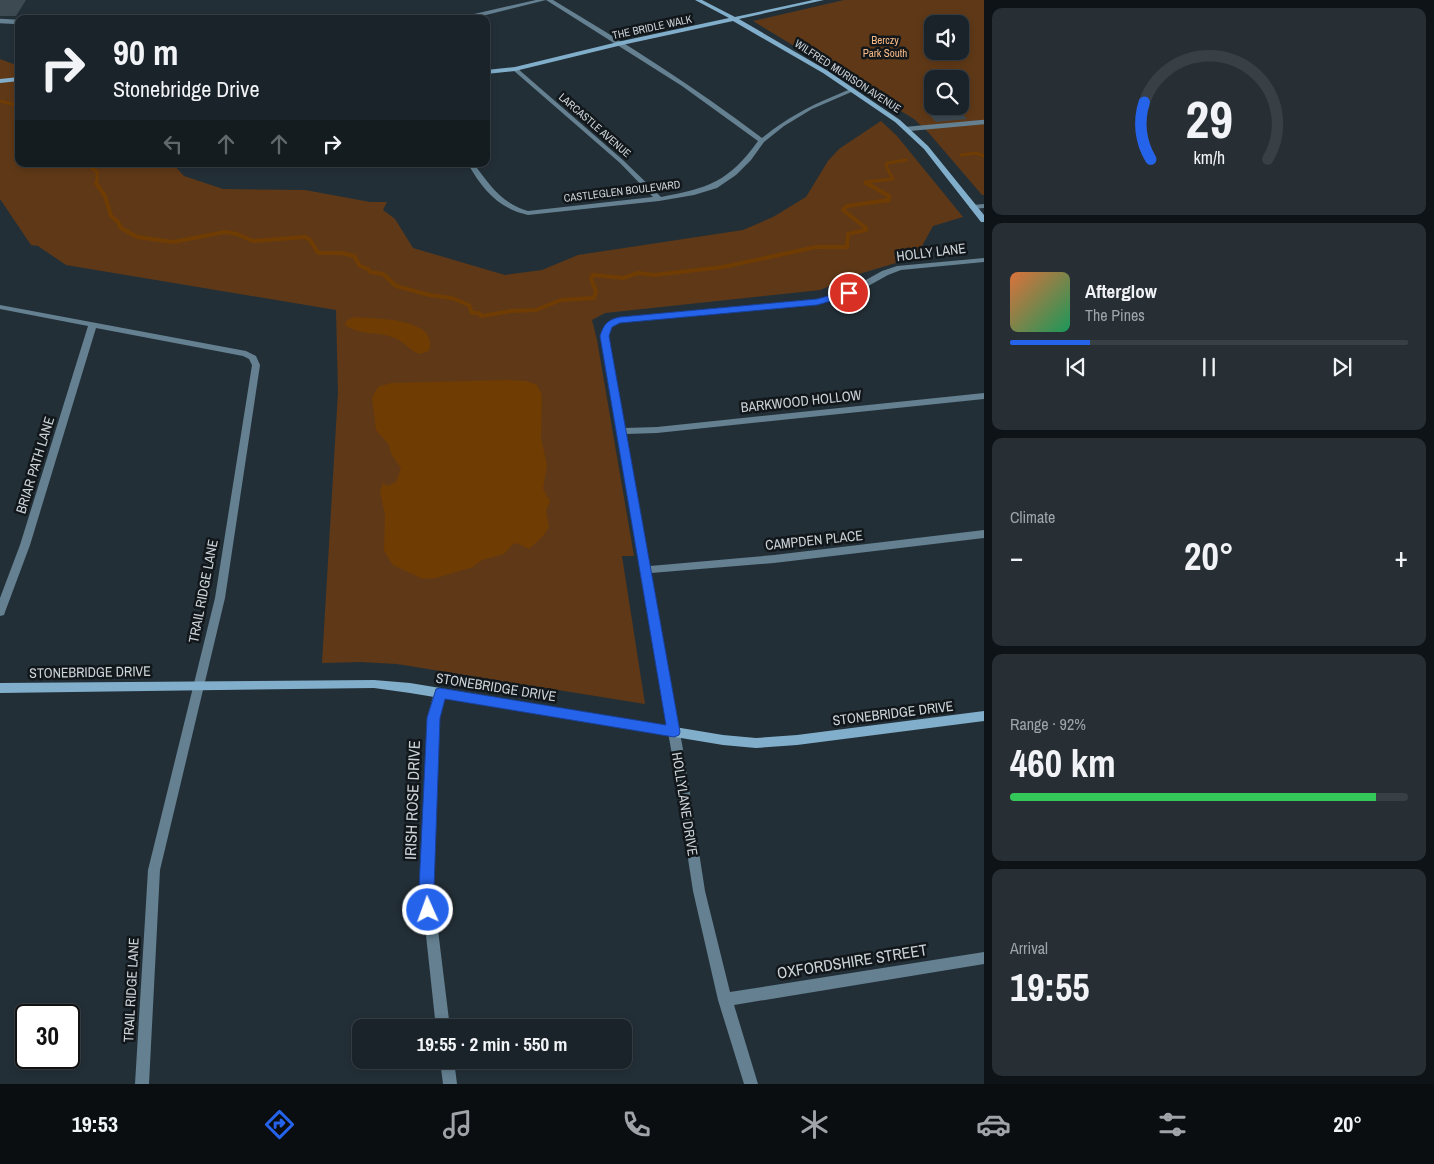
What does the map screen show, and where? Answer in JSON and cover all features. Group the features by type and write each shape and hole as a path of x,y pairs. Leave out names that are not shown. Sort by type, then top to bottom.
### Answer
{"street":[{"path":"478,15 543,0"},
{"path":"549,0 622,43 702,95 762,141"},
{"name":"WILFRED MURISON AVENUE","path":"698,0 810,62 907,128 984,220"},
{"name":"THE BRIDLE WALK","path":"490,72 515,69 622,43 737,20 821,0"},
{"name":"LARCASTLE AVENUE","path":"515,69 622,162 659,199"},
{"path":"0,81 15,79"},
{"name":"CASTLEGLEN BOULEVARD","path":"472,167 498,200 516,211 528,213 659,199 694,193 714,186 734,174 749,159 762,141 782,125 810,108 853,90"},
{"path":"973,207 984,206"},
{"name":"HOLLY LANE","path":"621,431 604,336 605,330 612,322 817,302 849,293 885,273 900,268 984,260"},
{"name":"TRAIL RIDGE LANE","path":"0,307 246,354 256,364 222,590 154,870 142,1084"},
{"name":"BRIAR PATH LANE","path":"0,612 25,545 94,325"},
{"name":"BARKWOOD HOLLOW","path":"621,431 657,430 984,396"},
{"name":"HOLLYLANE DRIVE","path":"621,431 674,732 699,891 725,1000 751,1084"},
{"name":"CAMPDEN PLACE","path":"646,570 774,558 984,534"},
{"name":"STONEBRIDGE DRIVE","path":"0,688 374,684 741,742 773,742 984,716"},
{"name":"IRISH ROSE DRIVE","path":"440,693 433,718 427,889 442,1019"},
{"name":"OXFORDSHIRE STREET","path":"725,1000 984,958"},
{"path":"448,1069 450,1084"}],"lane":[{"path":"0,22 15,22"},
{"path":"907,128 984,122"}],"green space":[{"name":"Berczy Park South","path":"844,0 984,0 984,195 914,119 753,21"},
{"path":"0,59 15,65 15,167 176,167 184,176 223,189 305,190 370,202 387,202 383,210 395,219 413,248 505,275 542,270 578,255 743,230 773,217 806,197 828,161 839,149 881,121 897,136 963,217 933,226 916,257 859,274 820,290 605,313 592,320 634,556 622,556 645,704 397,664 361,662 322,663 338,392 336,310 66,265 38,246 31,245 0,199"}],"shaded area":[{"path":"354,317 403,322 415,326 425,332 430,340 429,351 419,354 390,336 358,331 345,325 346,321"},
{"path":"526,381 537,385 542,395 541,438 547,465 543,489 550,501 546,511 549,527 544,535 529,549 517,543 512,545 504,554 482,560 473,567 436,578 423,579 393,565 384,551 385,515 380,491 383,483 387,486 396,482 401,468 391,454 389,445 376,430 372,398 378,387 391,383"}],"building":[{"path":"0,0 26,0 15,16 0,16"},
{"path":"930,115 963,115 967,119 936,122"}],"waterway":[{"path":"0,101 15,105"},
{"path":"961,155 976,153 984,156"},
{"path":"868,184 865,182 893,179 886,166 887,163 906,160"},
{"path":"91,167 97,172 97,184"},
{"path":"96,183 105,196 111,216 118,222 121,228 137,237 173,242 225,232 237,234 253,241 305,237 310,240 318,253 342,253 354,256 360,266 368,269 370,272 383,274 396,286 429,295 452,298 469,305 472,313 479,313 481,316 511,311 536,310 561,300 594,298 596,291 591,279 593,275 623,278 638,273 654,275 723,267 816,247 847,247 848,234 866,230 866,228 843,210 847,206 889,200 889,196 866,183"}],"route":[{"path":"428,910 427,889 433,718 440,693 674,732 604,336 605,330 612,322 620,320 817,302 849,293"}]}
